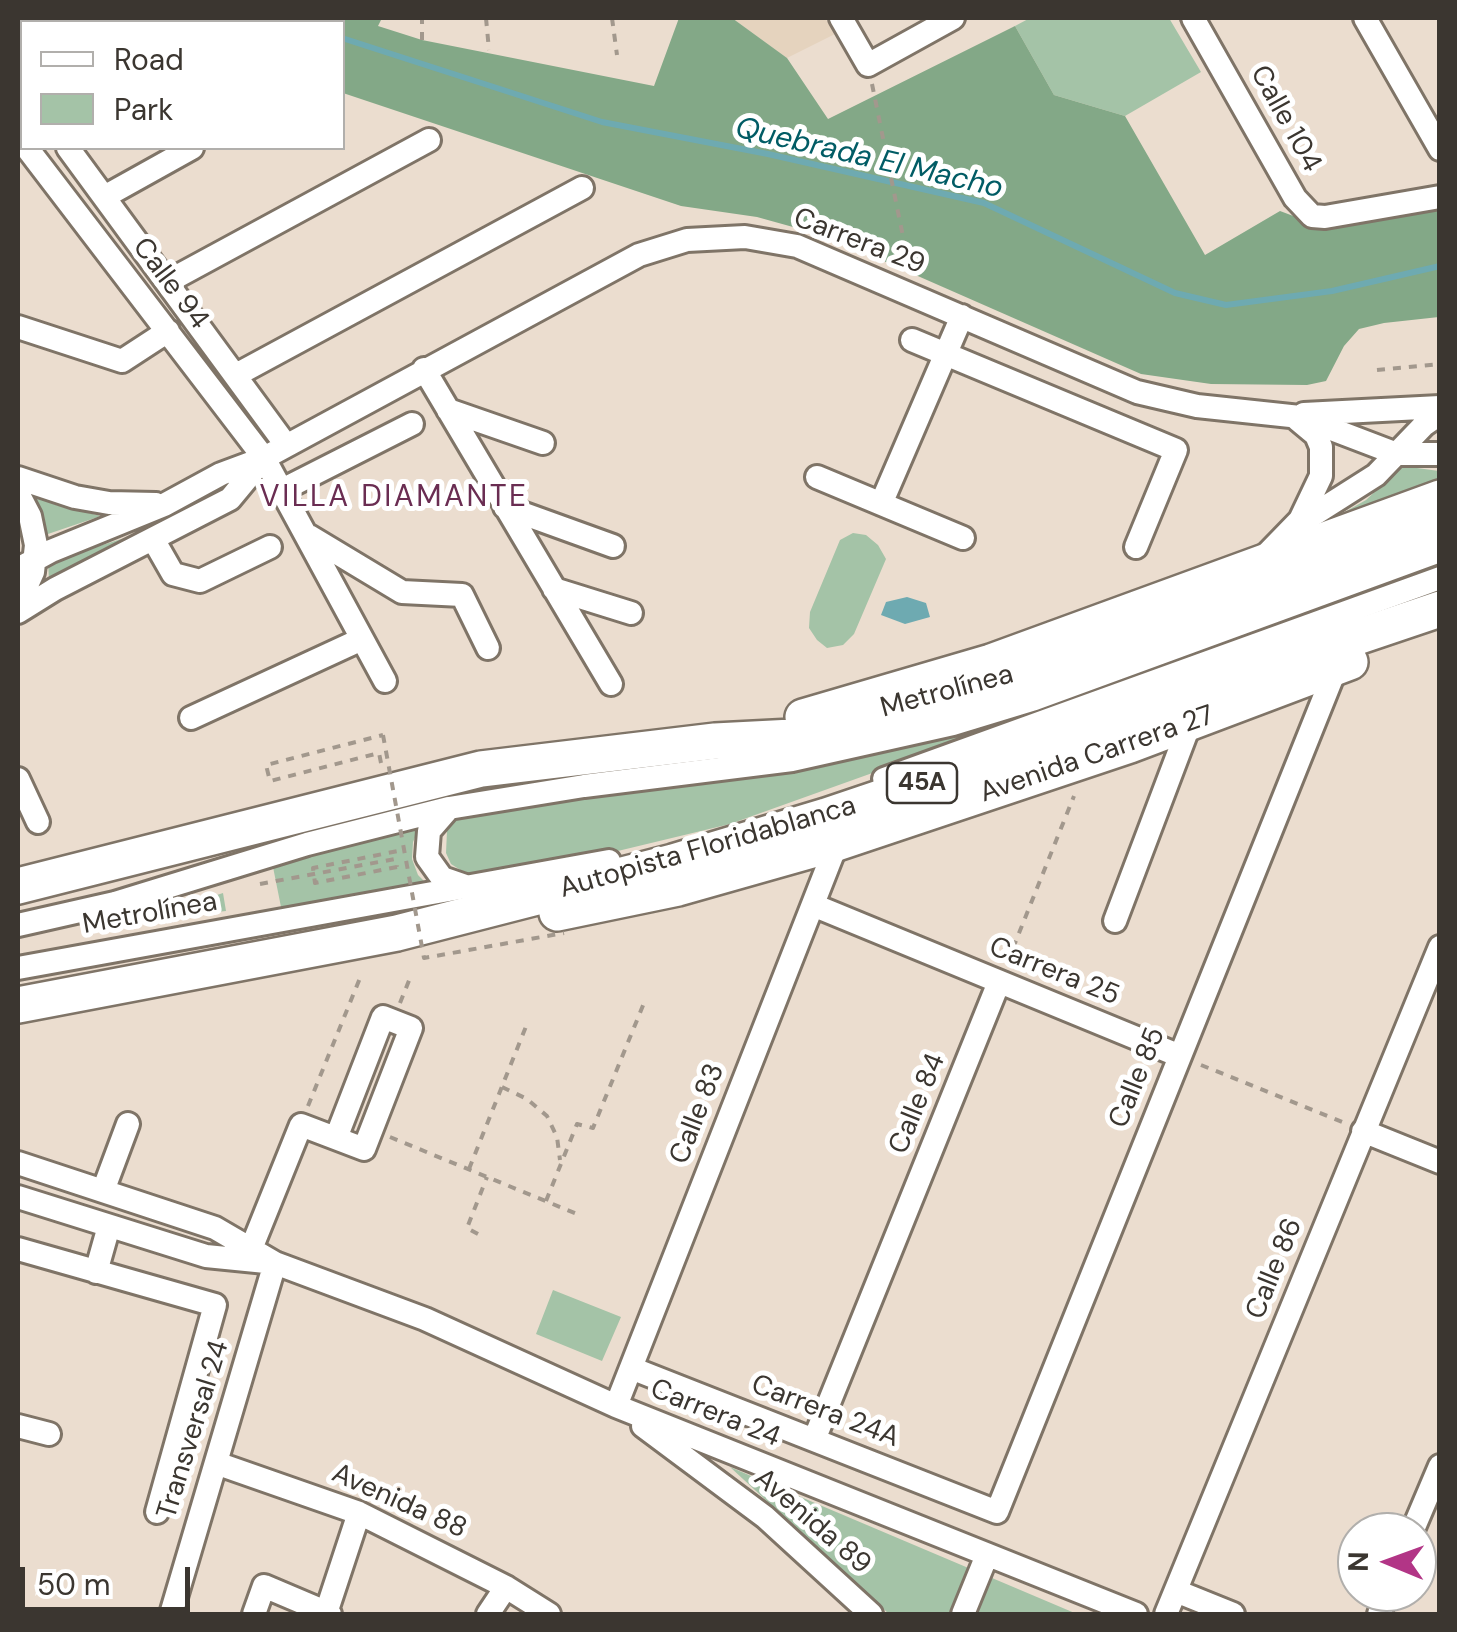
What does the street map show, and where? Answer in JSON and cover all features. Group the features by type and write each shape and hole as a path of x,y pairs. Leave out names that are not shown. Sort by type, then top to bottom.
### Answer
{"highway":[{"name":"45A","path":"715,741 941,679 1440,498"},
{"name":"45A","path":"18,886 460,773 548,759 837,732 941,708 1045,676 1440,531"},
{"name":"Autopista Floridablanca","path":"18,1004 397,932 673,862 826,816 1440,609"},
{"name":"Avenida Carrera 27","path":"397,932 621,902 837,844 1190,723 1440,630"}],"street":[{"path":"841,18 868,65 953,18"},
{"name":"Calle 104","path":"1193,18 1294,198 1312,216 1440,196"},
{"path":"1365,18 1440,150"},
{"path":"167,282 429,140"},
{"name":"Calle 94","path":"29,150 264,458 385,681"},
{"path":"69,150 286,445"},
{"path":"104,197 188,150"},
{"path":"236,376 582,188"},
{"name":"Carrera 29","path":"26,564 164,504 220,474 264,458 639,255 688,240 746,237 797,246 1137,392 1196,406 1286,414 1396,454 1440,454"},
{"path":"881,504 962,316"},
{"path":"18,327 122,362 168,331"},
{"path":"912,340 1176,450 1136,548"},
{"path":"424,369 611,684"},
{"path":"448,410 543,443"},
{"path":"1286,414 1440,410"},
{"path":"1243,572 1293,529 1365,484 1440,410"},
{"path":"1286,414 1310,426 1321,448 1322,462 1316,491 1293,529"},
{"path":"282,490 412,424"},
{"name":"Carrera 29","path":"18,609 230,499 264,458"},
{"path":"817,477 964,538"},
{"path":"18,478 92,500 164,504"},
{"path":"18,493 34,530 26,564 29,584 18,609"},
{"path":"505,507 612,546"},
{"path":"306,534 402,592 462,595 488,648"},
{"path":"152,539 172,574 200,582 270,546"},
{"name":"Metrolínea","path":"18,925 115,903 307,844 448,808 568,788 792,760 953,724 1036,699 1440,551"},
{"name":"Metrolínea","path":"18,968 635,856 816,802 1440,578"},
{"path":"554,590 630,612"},
{"path":"191,718 362,639"},
{"name":"Calle 85","path":"997,1512 1336,668"},
{"path":"1115,921 1190,723"},
{"path":"18,779 38,822"},
{"path":"448,808 429,831 428,857 442,878 470,888"},
{"name":"Calle 83","path":"616,1406 837,844"},
{"name":"Carrera 25","path":"813,905 1180,1056"},
{"name":"Calle 86","path":"1166,1614 1440,946"},
{"name":"Calle 84","path":"814,1440 999,982"},
{"path":"251,1249 301,1125 336,1138 368,1139 411,1028 383,1017 336,1138"},
{"path":"103,1192 128,1124"},
{"path":"1363,1131 1440,1162"},
{"name":"Carrera 24","path":"18,1164 215,1228 275,1263 426,1319 616,1406 1136,1614"},
{"name":"Carrera 24","path":"18,1197 206,1256 275,1263"},
{"path":"96,1272 108,1226"},
{"path":"18,1250 215,1305 156,1512"},
{"name":"Transversal 24","path":"171,1614 275,1263"},
{"name":"Carrera 24A","path":"630,1368 997,1512"},
{"name":"Avenida 89","path":"616,1406 716,1479 810,1556 871,1614"},
{"path":"18,1426 49,1434"},
{"path":"716,1479 714,1461 730,1452"},
{"name":"Avenida 88","path":"216,1464 359,1512 506,1587 549,1614"},
{"path":"1420,1512 1440,1466"},
{"path":"254,1614 264,1586 328,1614 359,1512"},
{"path":"963,1614 987,1555"},
{"path":"488,1614 506,1587"},
{"path":"1176,1592 1233,1614"}],"path":[{"path":"422,18 422,40"},
{"path":"486,18 489,50"},
{"path":"612,18 618,56"},
{"path":"874,94 910,274"},
{"path":"1376,370 1440,364"},
{"path":"380,763 378,753 270,781 266,766 383,735 424,958 564,932"},
{"path":"999,982 1077,790"},
{"path":"256,885 308,875 326,872 343,869 361,866 396,859 397,866 315,883 312,868 404,850"},
{"path":"301,1125 360,978"},
{"path":"546,1202 576,1124 594,1128 644,1003"},
{"path":"468,1169 527,1024"},
{"path":"1180,1056 1363,1131"},
{"path":"502,1087 527,1099 547,1116 557,1138 560,1165"},
{"path":"368,1139 468,1169 577,1214"},
{"path":"478,1234 467,1228 487,1177"}],"shaded area":[{"path":"732,18 825,18 835,34 787,58"}],"green space":[{"path":"18,18 382,18 378,26 422,40 654,86 679,18 732,18 787,58 828,119 1015,26 1054,95 1125,116 1205,255 1280,211 1328,229 1439,206 1439,317 1359,329 1344,346 1326,381 1307,385 1211,384 1141,374 829,237 757,217 681,206 345,94 345,20 20,20 18,53"},
{"path":"1030,18 1169,18 1201,72 1125,116 1054,95 1015,26"},
{"path":"1402,466 1439,471 1439,487 1297,539 1366,500"},
{"path":"31,494 56,505 101,516 45,535"},
{"path":"853,533 866,535 886,559 854,634 843,645 827,648 809,628 810,612 840,540"},
{"path":"131,536 49,580 48,562"},
{"path":"1439,558 1439,570 730,824 543,869 482,876 451,864 446,853 447,831 456,820 474,811 544,798"},
{"path":"422,822 413,842 412,859 418,875 431,888 282,912 272,862"},
{"path":"223,893 226,911 141,920"},
{"path":"553,1290 621,1317 602,1361 536,1334"},
{"path":"730,1467 1077,1614 889,1614"}],"water":[{"path":"907,597 926,603 930,617 905,624 881,615 886,602"}],"waterway":[{"name":"Quebrada El Macho","path":"300,18 305,20"},
{"name":"Quebrada El Macho","path":"345,39 602,122 768,154 984,203 1175,293 1226,305 1332,291 1440,266"}],"district":[{"name":"VILLA DIAMANTE","path":"394,498"}]}
